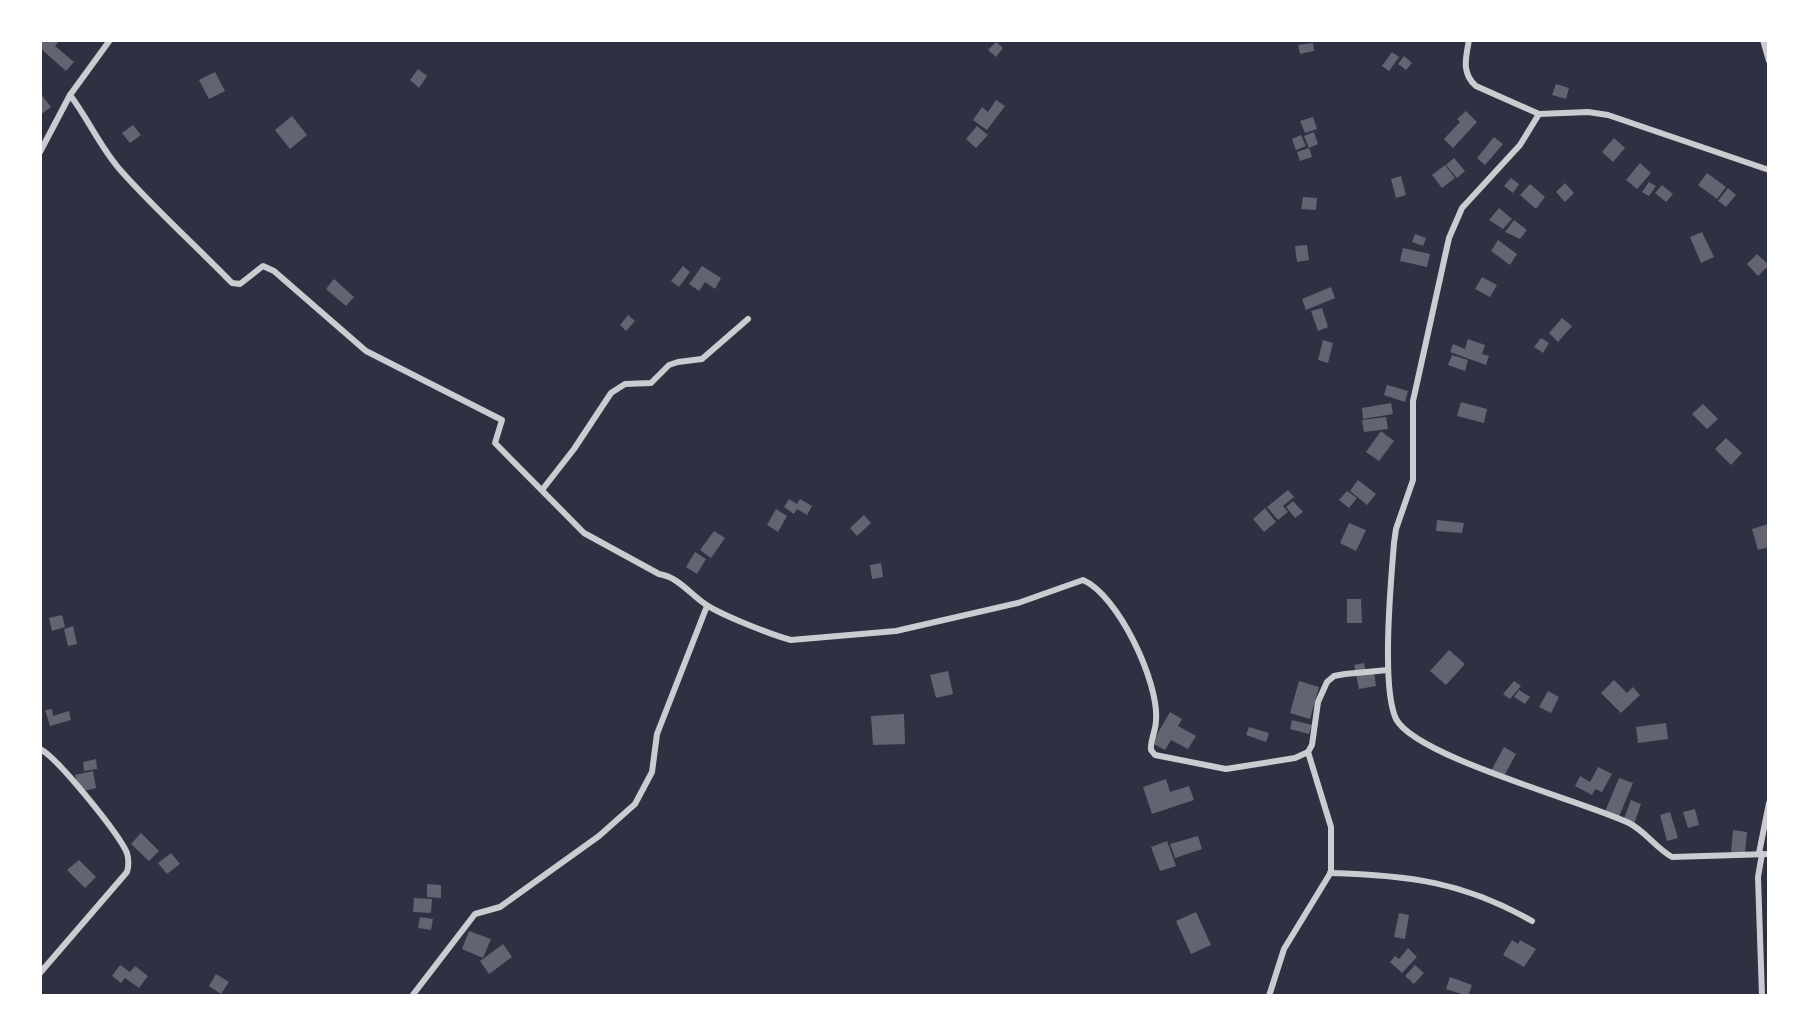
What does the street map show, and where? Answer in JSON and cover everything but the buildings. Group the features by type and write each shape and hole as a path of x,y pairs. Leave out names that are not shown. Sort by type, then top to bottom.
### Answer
{"street":[{"path":"40,152 70,95 110,40"},
{"path":"1469,40 1466,70 1469,80 1539,114 1588,112 1608,115 1769,170"},
{"path":"1763,40 1769,61"},
{"path":"70,95 84,113 95,137 122,172 232,283 240,284 263,266 274,271 366,351 502,420 495,443 584,533 659,574 670,576 707,606 779,637 805,639 896,631 952,620 1018,603 1083,580 1092,584 1104,597 1141,652 1156,713 1150,746 1155,755 1226,769 1295,758 1308,752 1312,745 1318,702 1327,682 1334,676 1388,670"},
{"path":"1539,114 1520,145 1462,208 1449,238 1413,401 1413,480 1394,543 1388,670 1391,703 1396,718 1410,735 1474,765 1632,825 1672,857 1763,854"},
{"path":"542,490 617,387 651,383 669,365 702,359 748,319"},
{"path":"412,996 475,914 500,907 599,836 635,804 652,772 657,734 707,606"},
{"path":"40,749 64,768 123,846 129,862 127,872 40,973"},
{"path":"1269,996 1284,949 1330,873 1331,827 1308,752"},
{"path":"1762,996 1758,877 1769,803"},
{"path":"1330,873 1438,882 1482,897 1532,921"}]}
